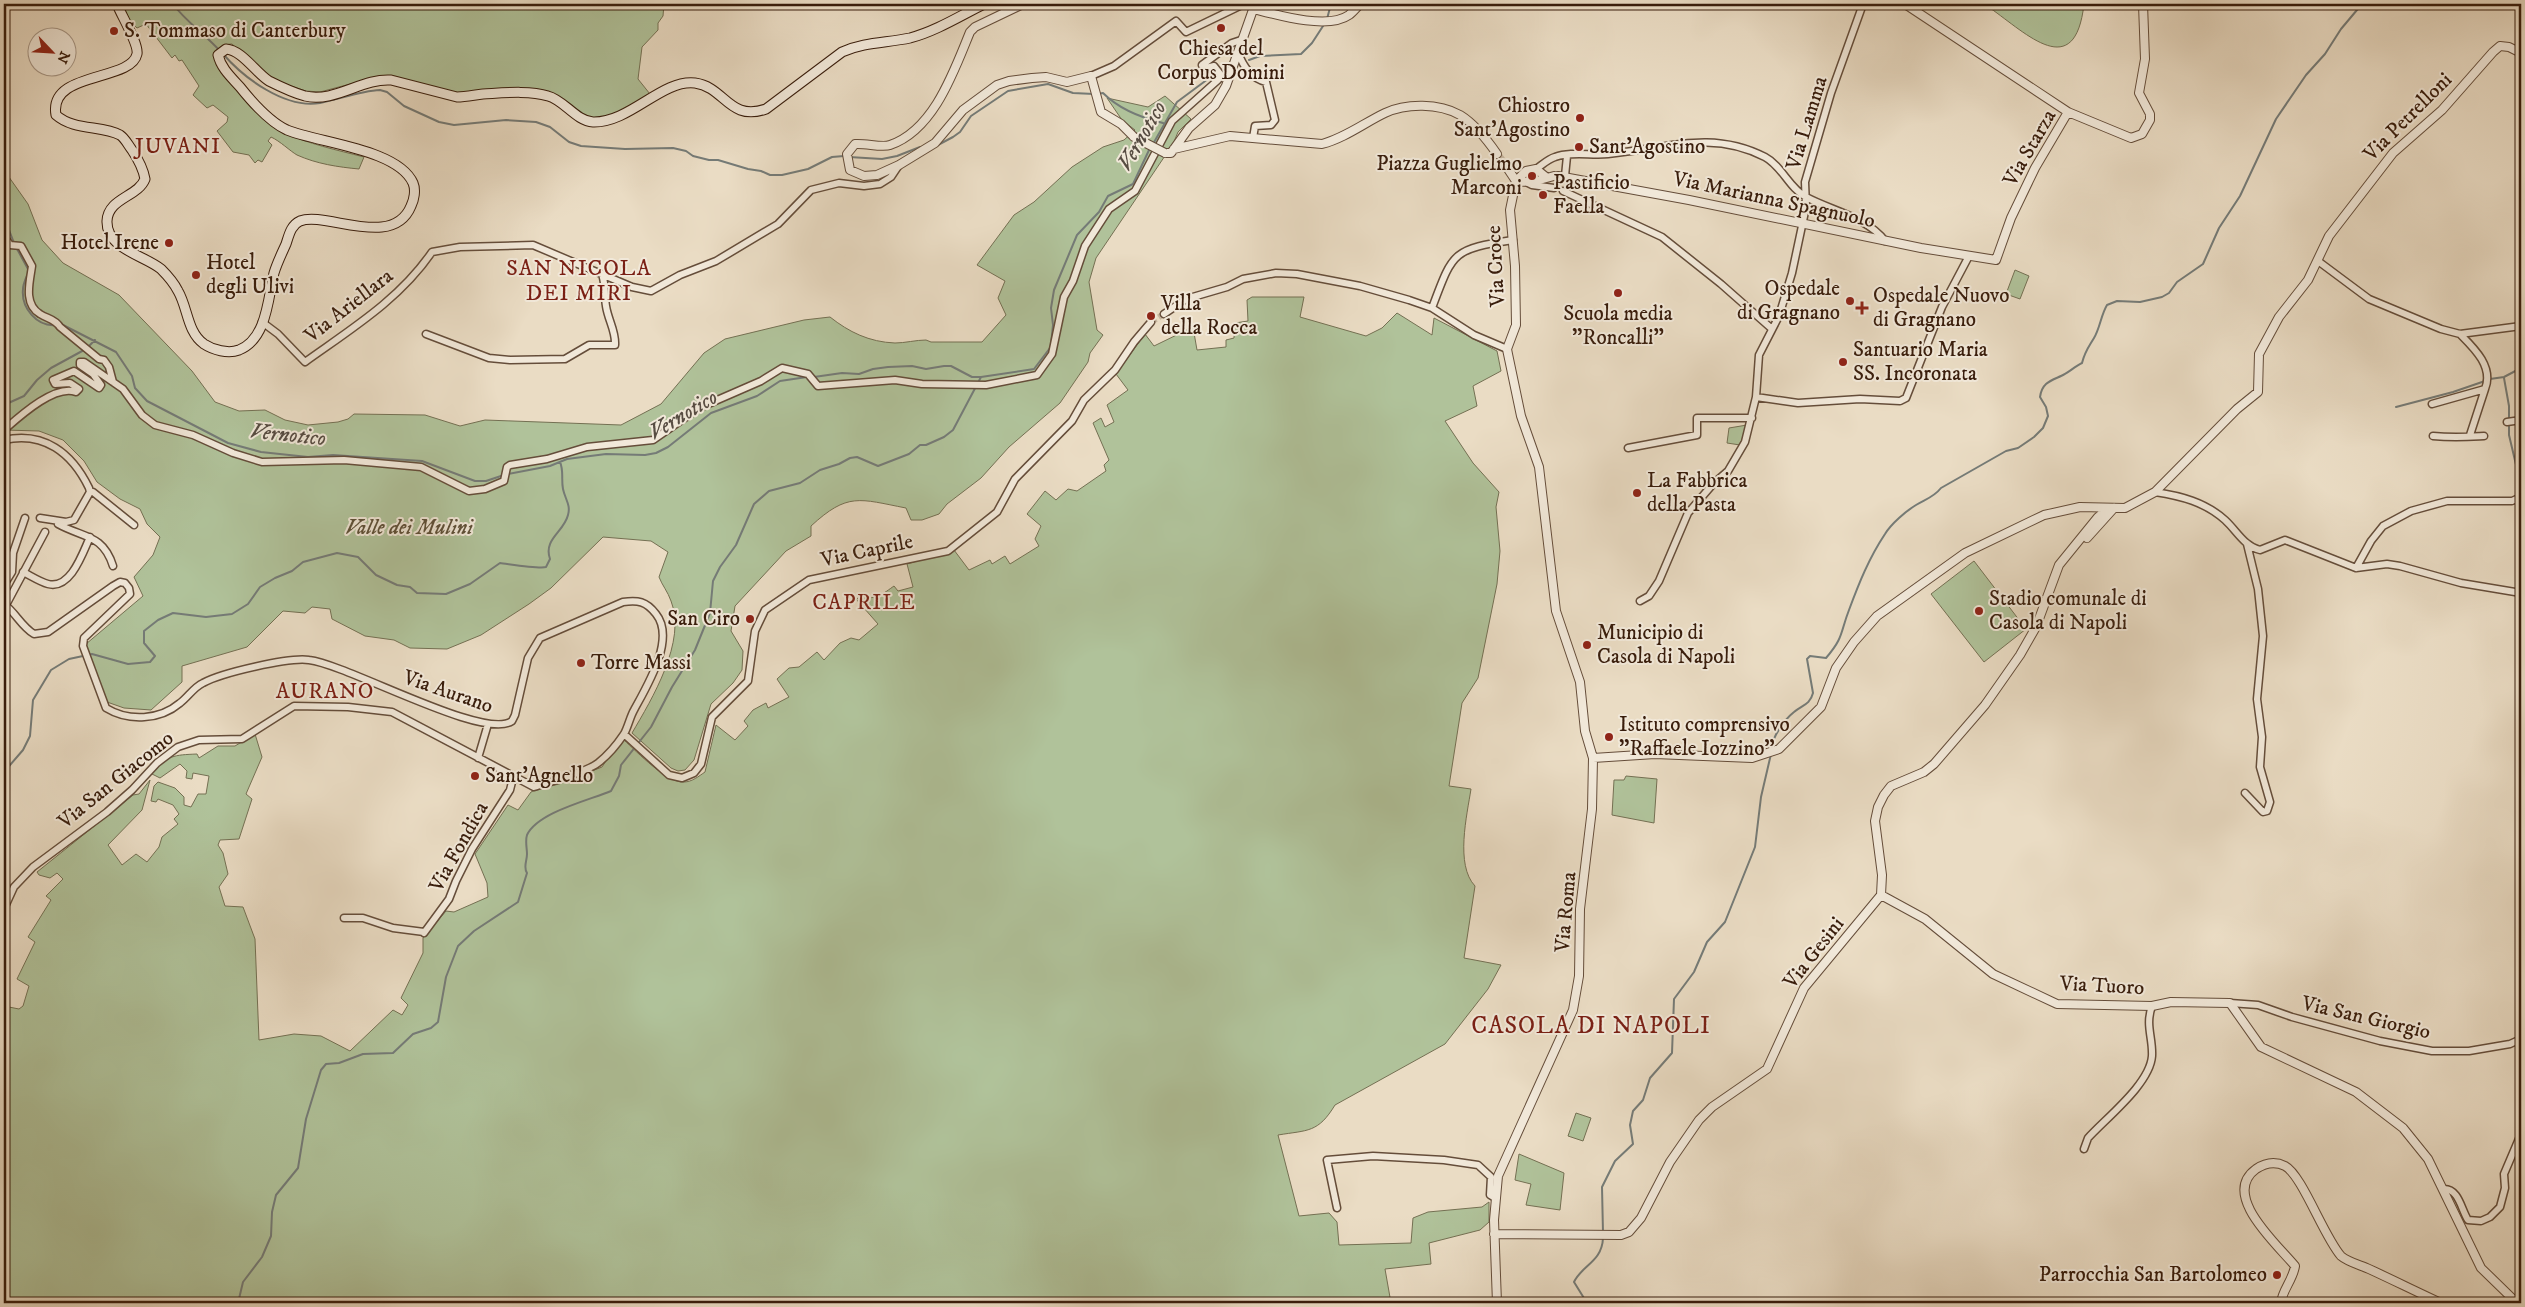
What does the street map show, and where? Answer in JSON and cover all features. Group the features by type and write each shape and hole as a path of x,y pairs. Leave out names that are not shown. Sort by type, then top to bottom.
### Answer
{"main road":[{"path":"117,4 135,44 137,54 135,59 126,66 78,82 64,92 55,108 56,115 62,120 121,136 144,171 145,179 143,186 110,209 107,222 110,234 116,243 146,259 171,280 179,292 191,327 204,344 224,351 238,350 253,339 262,322 274,271 292,228 300,217 362,227 386,225 398,222 408,214 414,199 413,184 402,171 388,160 371,153 286,129 246,95 220,64 222,52 234,51 269,80 304,96 318,97 354,90 380,79 391,80 457,97 468,98 481,94 533,93 548,96 558,100 582,118 592,122 625,113 683,84 697,83 742,112 754,114 766,109 842,52 855,46 909,38 930,31 978,4"}],"street":[{"path":"1023,4 1012,11 982,22 970,32 937,105 915,129 891,145 855,144 847,154 848,164 854,173 864,176 886,173 935,143 963,110 997,85 1009,81 1032,78 1051,78 1067,82 1092,80 1176,21 1186,32 1244,4"},
{"path":"1092,80 1101,112 1121,124 1134,137 1165,153 1171,153 1187,132 1215,105 1226,86 1254,6 1297,20 1320,20 1335,19 1351,14 1360,4"},
{"name":"Via Lamma","path":"1640,600 1648,596 1659,581 1688,513 1713,484 1728,471 1745,442 1756,397 1759,355 1779,316 1792,273 1806,207 1804,196 1806,182 1831,94 1863,4"},
{"path":"1905,4 2068,112"},
{"name":"Via Starza","path":"1996,260 2011,218 2034,168 2068,112 2131,138 2142,134 2149,126 2150,114 2139,93 2145,59 2143,4"},
{"path":"4,430 54,392 70,390 76,392 79,389 70,383 55,384 53,380 58,376 74,371 99,388 101,385 99,381 80,366 80,362 84,362 133,400 142,416 155,425 193,435 233,453 262,462 344,460 420,467 470,491 485,489 505,476 510,465 548,459 587,447 653,440 699,408 761,381 782,368 808,374 818,386 895,380 922,384 979,385 1036,375 1052,354 1064,298 1073,281 1085,246 1109,209 1135,191 1172,121 1218,80 1221,75 1214,66 1206,68 1202,65 1232,43 1241,40"},
{"name":"Via Petrelloni","path":"2318,261 2329,236 2393,153 2442,110 2500,46 2509,47 2521,53"},
{"path":"1238,52 1250,74 1266,82 1275,120 1271,125 1255,126 1253,138"},
{"path":"1174,149 1224,136 1322,144 1333,141 1391,110 1422,106 1460,115 1497,154"},
{"path":"2062,122 2079,118"},
{"path":"1187,132 1191,142 1195,143"},
{"path":"1516,181 1526,171 1536,169 1557,156 1608,154 1672,143 1716,142 1748,150 1772,162 1804,196 1857,219 1872,228 1885,241"},
{"path":"1556,176 1567,156"},
{"path":"602,274 632,287 652,290 680,275 716,261 778,224 811,190 839,183 864,186 880,184 891,177 899,165"},
{"path":"1506,166 1516,181 1554,188"},
{"path":"1536,169 1556,176"},
{"path":"1525,182 1556,176"},
{"name":"Via Marianna Spagnuolo","path":"1556,176 1885,241 1996,260"},
{"name":"Via Croce","path":"1507,349 1516,325 1510,210 1516,181"},
{"path":"1563,191 1662,237 1721,284 1772,329"},
{"path":"4,236 17,246 32,266 28,284 32,305 38,313 58,324 92,353 104,360 109,367 113,384"},
{"path":"1432,308 1446,270 1454,258 1464,251 1486,244 1513,240"},
{"name":"Via Ariellara","path":"262,322 278,334 305,362 392,298 421,267 432,252 460,247 533,245 602,274"},
{"path":"1756,397 1798,403 1860,399 1900,401 1906,398 1942,307 1970,256"},
{"path":"2102,523 2124,508 2154,492 2237,409 2258,392 2258,354 2278,317 2308,280 2318,261 2369,299 2441,329 2460,334 2521,326"},
{"path":"1164,314 1186,299 1228,287 1243,279 1276,273 1298,274 1360,286 1432,308 1474,335 1507,349"},
{"path":"426,334 489,358 510,360 566,359 589,345 615,345 611,319 606,307 606,285 602,274"},
{"name":"Via Caprile","path":"624,734 664,771 676,778 682,778 694,773 701,764 712,717 748,681 755,630 765,610 809,580 948,551 997,512 1015,479 1072,421 1084,400 1115,370 1151,322"},
{"path":"2460,334 2474,348 2486,369 2488,380 2470,435"},
{"name":"Via Roma","path":"1497,1303 1494,1234 1498,1176 1561,1039 1576,999 1579,976 1580,909 1591,830 1593,758 1585,731 1580,682 1556,611 1539,467 1522,416 1507,349"},
{"path":"2432,404 2485,389"},
{"path":"1628,448 1697,435 1697,418 1752,418"},
{"path":"2507,422 2521,420"},
{"path":"2433,436 2463,439 2470,435 2484,436"},
{"path":"4,440 38,438 75,464 90,492 93,492 134,525"},
{"path":"5,604 49,524 74,520 90,492"},
{"path":"2154,492 2180,496 2211,509 2224,519 2247,544 2260,550 2285,540 2356,568 2387,564 2461,583 2521,593"},
{"path":"2356,568 2371,541 2383,526 2411,511 2447,500 2512,501 2521,497"},
{"path":"1593,758 1656,754 1752,758 1779,749 1821,707 1836,668 1854,642 1877,616 1965,553 2044,515 2080,507 2124,508"},
{"path":"2054,576 2102,523 2112,508"},
{"path":"1881,895 1883,883 1875,822 1878,806 1884,795 1892,786 1924,772 1934,764 1985,705 2020,655 2036,627 2054,576 2070,551 2098,517 2112,508"},
{"path":"4,586 12,572 13,553 25,518"},
{"path":"40,518 60,522 102,544 113,566"},
{"path":"23,572 50,585 63,582 77,564 90,537"},
{"path":"2245,793 2260,810 2264,812 2267,810 2270,802 2260,767 2262,737 2257,699 2263,636 2258,589 2247,544"},
{"name":"Via Aurano","path":"5,604 14,612 24,628 34,634 48,632 113,586 120,582 125,583 129,588 130,594 84,638 83,646 102,699 106,708 111,711 143,718 172,709 201,684 211,679 270,664 307,659 472,720 502,726 512,721 528,658 540,638 623,602 634,600 650,606 659,618 663,632 662,643 647,689 634,710 624,734"},
{"name":"Via San Giacomo","path":"4,909 14,887 33,867 113,808 157,763 178,747 199,740 242,739 299,704 392,712 478,758"},
{"path":"488,724 478,758 534,788 598,764 624,734"},
{"name":"Via Fondica","path":"344,918 363,918 393,928 424,932 449,899 472,849 510,790 512,782 510,775"},
{"name":"Via Tuoro","path":"1881,895 1925,920 1993,974 2057,1004 2152,1006 2171,1002 2231,1003"},
{"name":"Via Gesini","path":"1494,1234 1581,1236 1621,1235 1629,1232 1641,1218 1670,1162 1698,1120 1712,1107 1767,1069 1804,988 1881,895"},
{"path":"2231,1003 2261,1047 2356,1092 2403,1128 2428,1159 2482,1268 2517,1303"},
{"name":"Via San Giorgio","path":"2231,1003 2258,1004 2292,1017 2380,1042 2432,1051 2469,1051 2510,1044 2521,1039"},
{"path":"2084,1149 2088,1138 2137,1086 2149,1067 2152,1056 2147,1022 2152,1006"},
{"path":"2444,1189 2449,1189 2456,1195 2468,1220 2481,1221 2490,1217 2503,1199 2504,1174 2521,1134"},
{"path":"1337,1208 1327,1160 1341,1158 1405,1156 1478,1165 1491,1177 1490,1195 1495,1198"},
{"path":"2281,1303 2282,1295 2294,1275 2295,1266 2250,1213 2244,1194 2246,1183 2255,1170 2270,1162 2290,1170 2299,1182 2331,1242 2343,1257 2441,1303"}],"green space":[{"path":"122,4 664,4 663,16 658,23 658,30 642,47 638,79 650,94 618,113 599,118 590,118 582,114 549,92 461,93 369,79 320,92 306,91 281,83 262,71 232,44 219,48 217,57 222,71 247,101 274,126 302,140 364,157 359,169 312,161 297,155 271,137 268,141 272,145 262,162 258,160 255,163 249,155 233,152 217,131 227,122 228,117 213,105 207,108 193,95 199,86 182,60 179,61 175,55 172,58 146,24 137,28 128,17"},
{"path":"2002,4 2084,4 2079,28 2071,42 2060,47 2048,45 2034,39 1990,8"},
{"name":"Valle dei Mulini","path":"1165,96 1191,119 1178,132 1173,144 1096,258 1089,282 1097,330 1103,335 1090,353 1088,362 1060,403 1009,447 981,478 947,504 939,514 922,520 911,520 906,508 877,502 855,501 835,508 811,526 811,536 786,551 735,606 731,631 743,651 742,670 733,683 711,704 694,760 685,770 678,771 671,768 632,733 649,704 665,669 674,634 675,617 671,601 659,577 668,552 651,541 603,537 551,588 529,604 481,635 447,649 410,648 394,640 365,636 332,619 330,609 312,607 305,613 283,611 247,647 182,666 182,682 151,710 124,708 107,702 86,644 143,596 134,577 153,555 160,537 147,524 140,509 120,499 97,482 84,461 63,440 39,431 4,430 4,170 28,204 42,240 63,263 119,295 192,371 215,402 239,411 265,410 285,420 308,425 338,422 348,419 354,414 425,415 460,426 485,420 621,425 661,404 704,353 725,339 804,320 830,317 860,335 877,341 899,343 926,340 931,342 982,342 1006,315 998,298 1005,281 977,265 1014,215 1034,202 1072,167 1103,147 1124,140 1135,130 1122,120 1107,98 1148,107"},
{"path":"2015,270 2029,276 2020,299 2006,294"},
{"path":"1252,297 1304,297 1300,317 1366,336 1382,328 1397,313 1432,335 1434,318 1497,351 1501,371 1473,386 1477,406 1445,421 1473,463 1499,492 1496,507 1500,551 1497,584 1478,678 1462,703 1449,786 1471,789 1465,826 1464,853 1465,866 1475,886 1464,958 1501,965 1488,989 1445,1044 1335,1105 1323,1121 1311,1129 1278,1135 1299,1216 1329,1213 1337,1222 1339,1245 1411,1243 1413,1218 1428,1212 1482,1207 1489,1202 1489,1222 1480,1230 1429,1243 1431,1264 1385,1269 1391,1303 4,1303 4,1006 19,1009 23,1006 29,986 17,979 35,942 28,937 51,900 46,896 63,879 57,873 50,878 39,875 37,872 133,795 139,794 150,780 142,810 108,845 122,865 136,854 147,862 159,847 162,837 178,824 174,819 179,814 173,805 158,799 156,802 151,801 154,786 158,782 175,788 184,797 184,805 191,807 198,794 206,794 209,776 193,773 192,779 186,778 187,771 180,764 160,778 152,774 162,763 172,757 182,755 197,754 199,758 218,746 235,746 255,734 262,757 246,794 252,799 239,839 220,840 218,845 223,853 228,874 219,887 225,906 243,907 255,939 259,1040 294,1034 321,1036 350,1051 393,1010 402,1015 408,1005 401,998 423,953 423,938 446,911 454,912 488,897 487,883 475,854 508,805 518,810 531,792 559,784 602,767 613,750 624,740 652,766 669,778 684,782 693,780 705,772 716,725 735,740 748,726 744,721 753,710 766,703 768,708 789,697 777,679 789,668 799,667 817,652 824,660 840,643 851,638 859,640 878,624 856,599 863,596 875,597 894,586 898,591 913,587 907,564 954,550 969,570 990,560 992,564 1005,556 1010,564 1039,546 1035,539 1041,526 1027,514 1045,491 1056,500 1068,489 1077,491 1106,471 1104,465 1109,460 1093,423 1101,418 1105,427 1114,422 1107,405 1128,390 1116,374 1145,334 1154,346 1193,327 1197,350 1226,347 1226,340 1234,338 1235,323 1248,321 1247,300"},
{"path":"1747,425 1740,445 1727,443 1729,428"},
{"name":"Stadio comunale di Casola di Napoli","path":"1974,561 2026,629 1984,662 1931,594"},
{"path":"1626,776 1657,779 1654,823 1612,815 1614,780 1624,780"},
{"path":"1576,1113 1591,1118 1583,1141 1568,1136"},
{"path":"1519,1154 1564,1173 1560,1210 1526,1205 1531,1184 1515,1180"}],"waterway":[{"path":"173,4 220,51"},
{"name":"Vernotico","path":"1327,19 1331,4"},
{"path":"1771,750 1776,734 1786,719 1812,697 1813,693 1807,659 1810,656 1826,658 1836,645 1865,571 1888,530 1908,511 1933,496 1941,488 2006,451 2018,448 2043,428 2048,416 2046,407 2040,397 2041,392 2050,381 2064,375 2082,363 2107,305 2117,301 2140,302 2162,297 2169,293 2177,282 2203,264 2219,228 2240,196 2276,119 2306,75 2325,54 2341,29 2362,4"},
{"name":"Vernotico","path":"1249,60 1260,56 1301,54 1312,43 1325,23"},
{"path":"223,54 242,73 266,90 293,101 307,104 380,90 387,92 404,106 439,122 454,125 506,120 536,122 550,127 569,142 581,146 625,149 673,148 686,151 693,156 718,160 770,175 782,175 808,169 832,157 844,156"},
{"name":"Vernotico","path":"1153,144 1177,102 1216,73"},
{"path":"936,146 960,132 971,116 1008,91 1048,84 1073,93 1094,94"},
{"path":"1098,94 1103,93 1116,104 1131,112 1163,123"},
{"path":"849,157 882,159 897,156 920,147"},
{"name":"Vernotico","path":"1051,344 1053,325 1051,308 1054,290 1077,235 1099,212 1108,196 1133,184 1150,148"},
{"name":"Vernotico","path":"4,225 9,230 14,243"},
{"name":"Vernotico","path":"16,247 28,269"},
{"name":"Vernotico","path":"28,273 23,289 23,296 28,309 32,315 43,323 56,325"},
{"name":"Vernotico","path":"61,324 116,352 132,376 135,388 147,401 228,443 261,452 308,457 333,455 422,461 475,481 486,481 504,475"},
{"path":"88,347 95,340"},
{"name":"Vernotico","path":"814,377 842,373 859,374 873,369 912,366 926,369 951,366 972,377 981,377 1034,369 1050,348"},
{"path":"4,405 24,396 37,380 51,368 84,350"},
{"path":"2490,379 2504,377 2521,368"},
{"name":"Vernotico","path":"508,474 550,466 567,459 606,454 645,455 656,453 668,447 711,413 757,396 780,381 807,377"},
{"path":"238,1303 243,1282 262,1257 271,1236 272,1212 276,1195 298,1168 306,1119 321,1070 326,1064 339,1063 363,1054 393,1053 413,1034 431,1028 438,1022 446,977 458,946 474,931 518,902 527,873 525,866 527,835 533,827 553,813 611,791 619,776 621,765 651,727 672,687 695,650 710,613 713,581 720,567 736,545 754,504 769,491 800,483 820,470 850,458 857,457 878,466 909,454 920,445 926,445 944,437 953,430 981,377"},
{"path":"2504,378 2509,406 2509,435 2521,486"},
{"path":"2396,407 2453,392 2485,381"},
{"path":"88,655 92,654 128,664 150,662 155,656 144,643 144,631 158,620 173,613 206,617 232,614 248,604 260,587 275,578 292,571 303,562 337,553 358,557 376,575 397,585 410,587 417,593 446,594 470,584 500,563 546,567 550,559 549,546 566,521 569,511 563,489 560,462"},
{"path":"4,772 23,750 30,736 33,700 51,670 69,659 83,656"},
{"path":"1603,1233 1602,1187 1615,1161 1633,1144 1630,1125 1633,1111 1643,1100 1650,1078 1672,1053 1674,999 1694,972 1707,942 1725,922 1755,847 1761,797 1771,754"},
{"path":"1587,1303 1574,1282 1599,1253 1603,1238"}],"tunnel":[{"path":"1497,154 1506,166"},
{"path":"1151,322 1164,314"}],"place":[{"name":"Chiesa del Corpus Domini","path":"1221,28"},
{"name":"S. Tommaso di Canterbury","path":"114,31"},
{"name":"Chiostro Sant'Agostino","path":"1580,118"},
{"name":"Sant'Agostino","path":"1579,147"},
{"name":"Piazza Guglielmo Marconi","path":"1532,176"},
{"name":"Pastificio Faella","path":"1543,195"},
{"name":"Hotel Irene","path":"169,243"},
{"name":"Hotel degli Ulivi","path":"196,275"},
{"name":"Scuola media \"Roncalli\"","path":"1618,293"},
{"name":"Ospedale di Gragnano","path":"1850,301"},
{"name":"Ospedale Nuovo di Gragnano","path":"1862,308"},
{"name":"Villa della Rocca","path":"1151,316"},
{"name":"Santuario Maria SS. Incoronata","path":"1843,362"},
{"name":"La Fabbrica della Pasta","path":"1637,493"},
{"name":"Stadio comunale di Casola di Napoli","path":"1979,611"},
{"name":"San Ciro","path":"750,619"},
{"name":"Municipio di Casola di Napoli","path":"1587,645"},
{"name":"Torre Massi","path":"581,663"},
{"name":"Istituto comprensivo \"Raffaele Iozzino\"","path":"1609,737"},
{"name":"Sant'Agnello","path":"475,776"},
{"name":"Parrocchia San Bartolomeo","path":"2277,1275"}],"district":[{"name":"JUVANI","path":"178,146"},
{"name":"SAN NICOLA DEI MIRI","path":"579,280"},
{"name":"CAPRILE","path":"864,602"},
{"name":"AURANO","path":"325,691"},
{"name":"CASOLA DI NAPOLI","path":"1591,1026"}]}
